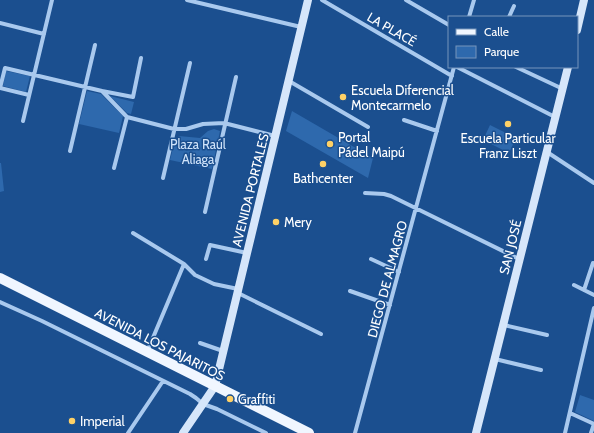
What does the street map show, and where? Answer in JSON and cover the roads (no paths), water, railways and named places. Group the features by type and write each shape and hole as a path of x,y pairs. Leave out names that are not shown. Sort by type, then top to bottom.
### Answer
{"main road":[{"name":"AVENIDA PORTALES","path":"183,433 215,386 308,0"},
{"path":"578,26 584,0"},
{"name":"SAN JOSÉ","path":"476,433 568,68"},
{"name":"AVENIDA LOS PAJARITOS","path":"0,278 309,433"}],"street":[{"path":"23,121 52,0"},
{"path":"187,0 208,2 302,27"},
{"name":"LA PLACÉ","path":"322,0 452,76"},
{"path":"406,0 448,24"},
{"path":"469,16 474,0"},
{"path":"510,16 514,6"},
{"path":"0,23 44,34"},
{"path":"70,151 95,45"},
{"path":"29,95 0,88 5,68 133,97 141,58"},
{"path":"162,178 190,63"},
{"name":"DIEGO DE ALMAGRO","path":"355,433 452,76 456,68"},
{"path":"458,68 555,116"},
{"path":"518,68 562,89"},
{"path":"205,212 224,123 236,77"},
{"path":"289,81 368,127"},
{"path":"102,91 127,116 174,129 186,129 203,124 224,123 276,136"},
{"path":"114,168 127,116"},
{"path":"404,120 437,131"},
{"path":"546,152 594,183"},
{"path":"365,194 388,194 520,259"},
{"path":"133,233 184,264 195,275 214,284 238,291 321,334"},
{"path":"206,258 210,245 247,253"},
{"path":"371,259 399,272"},
{"path":"584,290 593,263"},
{"path":"147,352 184,264"},
{"path":"574,285 594,295"},
{"path":"350,291 390,305"},
{"path":"0,302 42,321 194,396 203,404 218,409 266,433"},
{"path":"565,433 594,308"},
{"path":"504,325 547,335"},
{"path":"200,343 224,352"},
{"path":"495,359 542,370"},
{"path":"128,433 163,381"},
{"path":"570,413 594,424 591,433"}],"place":[{"name":"Escuela Diferencial Montecarmelo","path":"343,97"},
{"name":"Escuela Particular Franz Liszt","path":"508,124"},
{"name":"Portal Pádel Maipú","path":"330,144"},
{"name":"Bathcenter","path":"323,164"},
{"name":"Mery","path":"276,222"},
{"name":"Graffiti","path":"230,399"},
{"name":"Imperial","path":"72,421"}],"park label":[{"name":"Plaza Raúl Aliaga","path":"198,152"}]}
